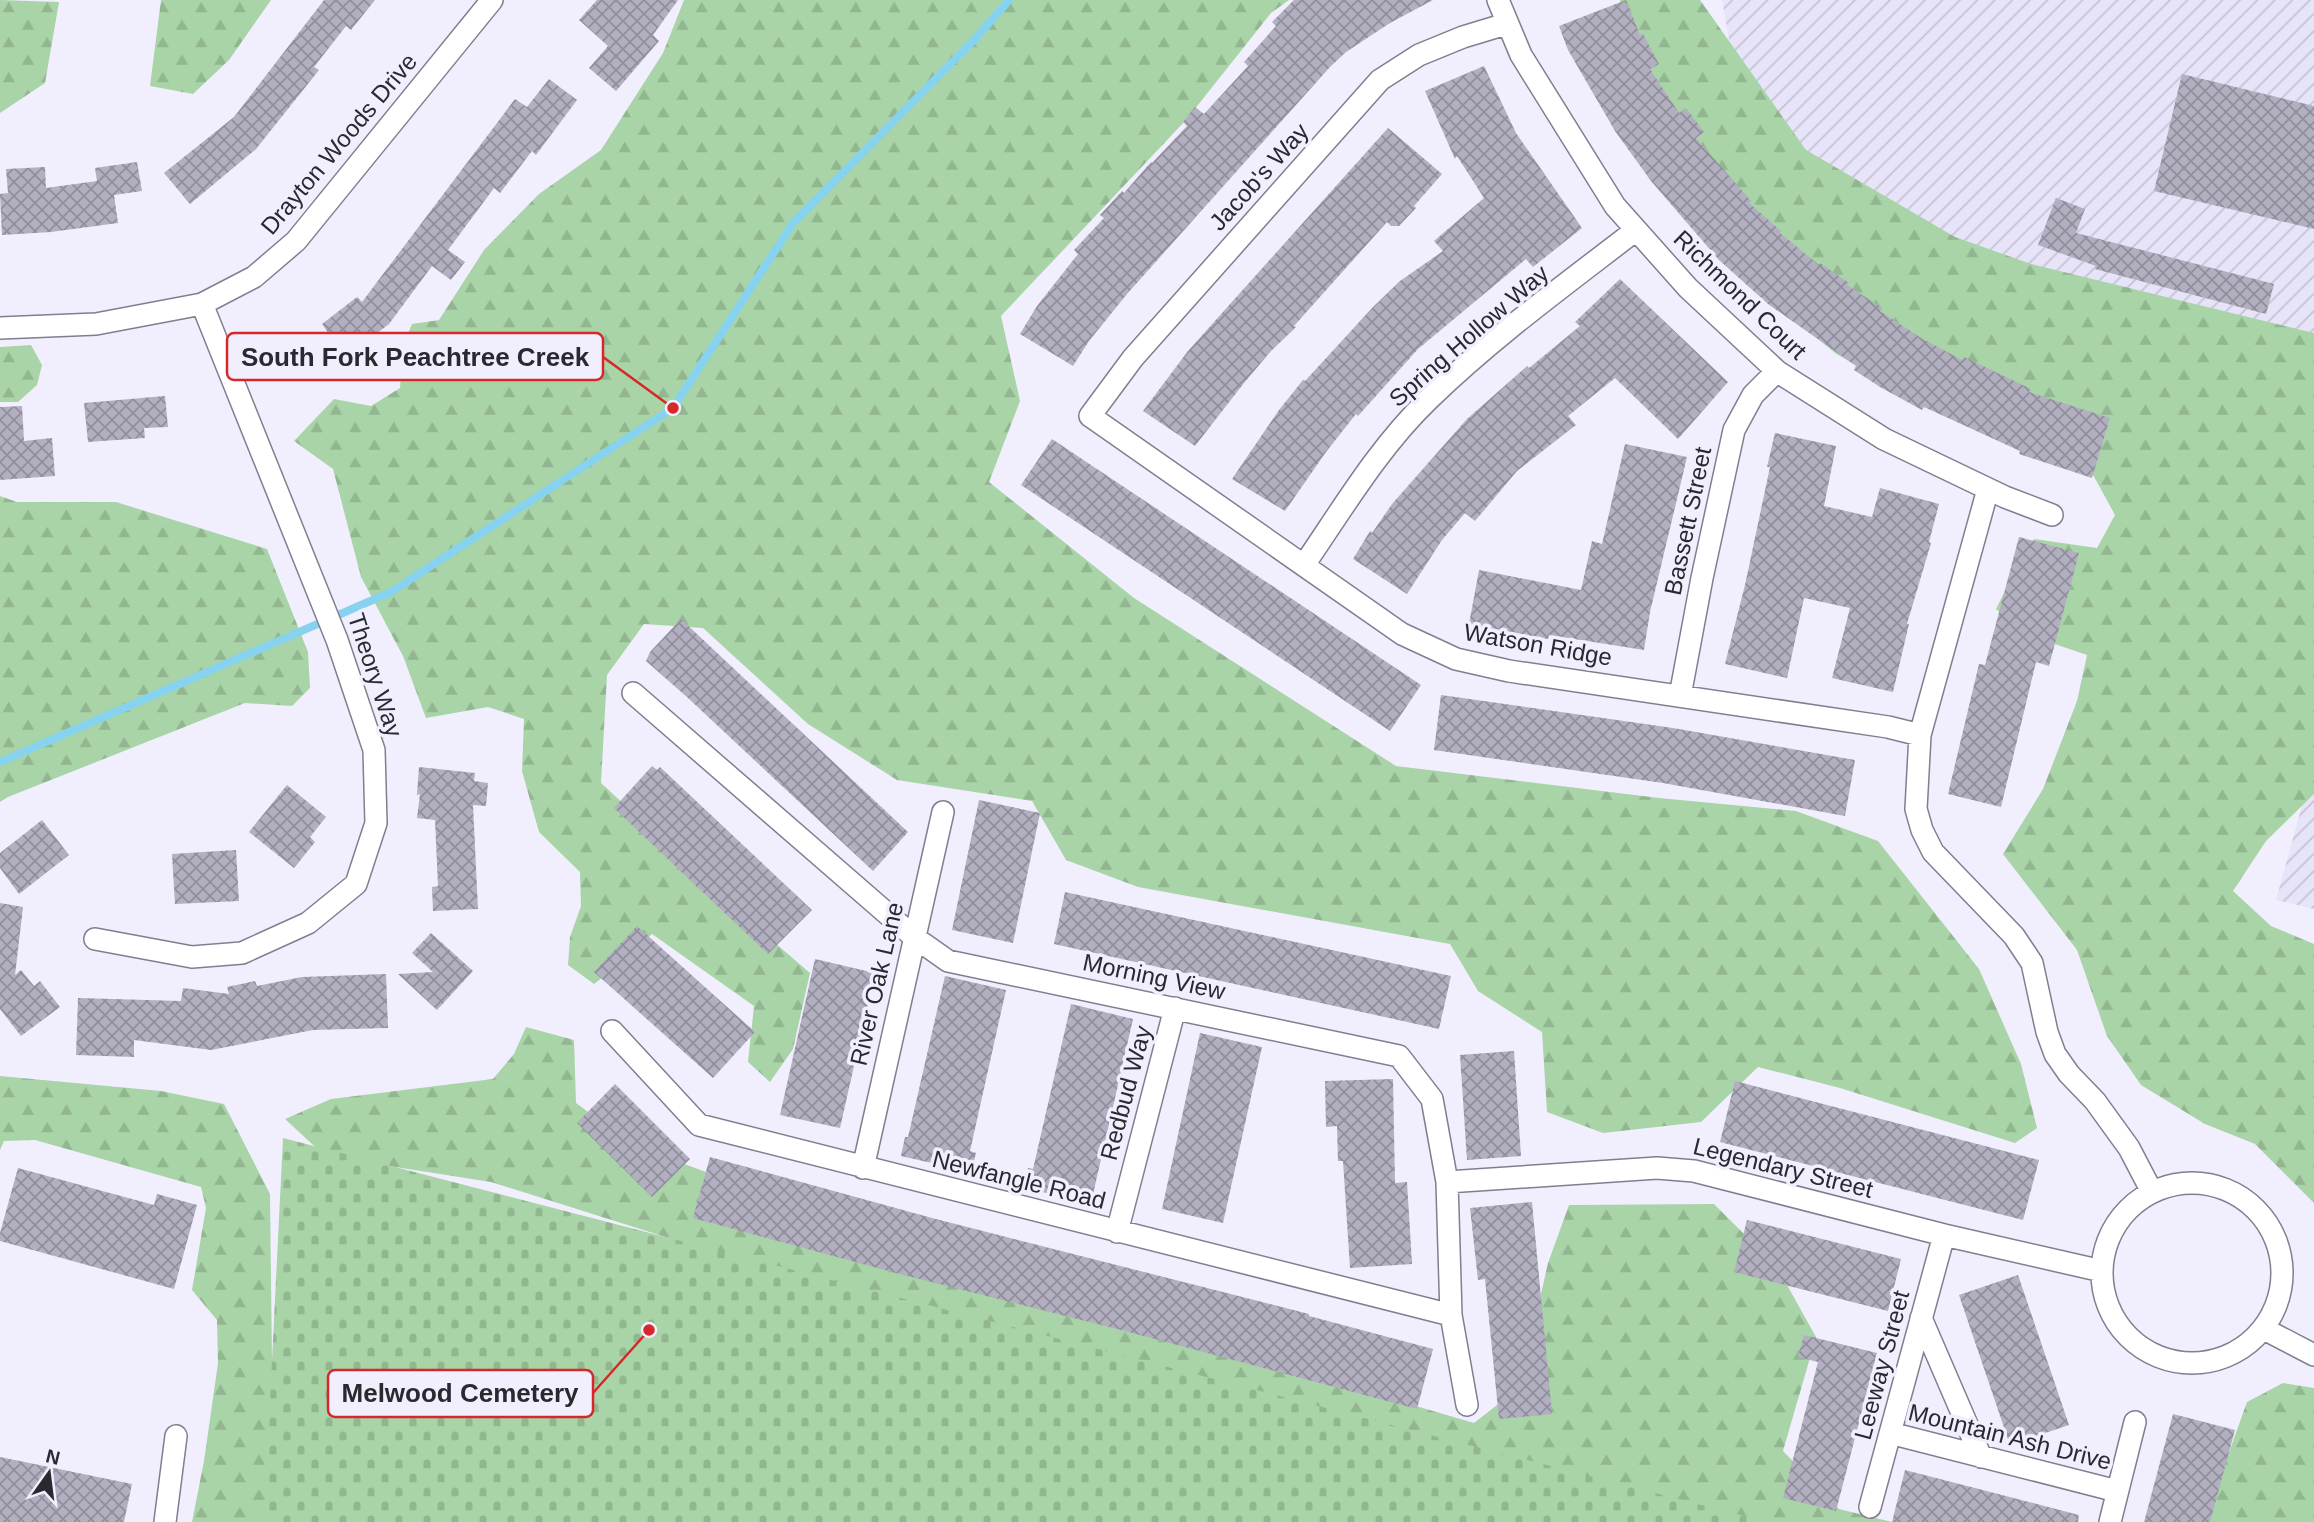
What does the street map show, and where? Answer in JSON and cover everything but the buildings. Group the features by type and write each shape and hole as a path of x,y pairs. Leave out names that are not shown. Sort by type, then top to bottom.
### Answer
{"street":[{"name":"Drayton Woods Drive","path":"0,328 96,324 202,304 254,278 296,241 492,0"},
{"name":"Richmond Court","path":"1498,0 1521,55 1608,194 1688,288 1777,371 1884,439 1988,489 2052,514"},
{"name":"Jacob's Way","path":"1090,416 1133,358 1380,80 1419,55 1463,37 1506,24"},
{"name":"Spring Hollow Way","path":"1304,565 1373,462 1428,400 1485,349 1636,230"},
{"name":"Theory Way","path":"95,939 192,957 242,953 308,923 356,884 376,822 374,750 311,571 202,304"},
{"name":"Bassett Street","path":"1680,696 1734,430 1753,395 1777,371"},
{"name":"Watson Ridge","path":"1090,416 1402,635 1456,659 1508,671 1888,727 1920,735"},
{"path":"1988,489 1920,735 1916,809 1922,830 1933,852 2014,936 2032,963 2047,1032 2055,1054 2069,1074 2095,1101 2129,1148 2152,1192"},
{"name":"Morning View","path":"633,693 914,937 948,961 1399,1056 1432,1099 1447,1182 1451,1315 1467,1405"},
{"name":"River Oak Lane","path":"863,1168 943,812"},
{"name":"Redbud Way","path":"1117,1232 1175,1009"},
{"name":"Newfangle Road","path":"612,1031 699,1125 1451,1315"},
{"name":"Legendary Street","path":"1447,1182 1657,1168 1693,1171 1944,1235 2102,1271"},
{"path":"2181,1184 2211,1185 2239,1196 2262,1216 2277,1242 2283,1272 2278,1302 2264,1329 2243,1348 2218,1360 2190,1363 2162,1358 2137,1344 2118,1324 2106,1298 2102,1271 2106,1247 2116,1225 2132,1206 2152,1192 2181,1184"},
{"name":"Leeway Street","path":"1870,1507 1944,1235"},
{"path":"1921,1318 1981,1457"},
{"path":"2264,1329 2314,1355"},
{"path":"2110,1522 2135,1422"},
{"name":"Mountain Ash Drive","path":"1890,1433 2118,1492"},
{"path":"165,1522 176,1436"}],"shaded area":[{"path":"1722,0 2314,0 2314,390 1768,258"},
{"path":"2314,762 2314,909 2276,900"}],"green space":[{"path":"0,0 59,2 45,83 0,113"},
{"path":"161,0 271,0 229,60 193,94 150,86"},
{"path":"684,0 1289,0 1271,13 1186,120 1001,316 1020,401 989,482 1134,598 1396,766 1659,798 1796,811 1878,841 1979,969 2021,1064 2037,1128 2015,1143 1840,1088 1758,1067 1701,1122 1603,1133 1547,1112 1542,1032 1478,991 1450,944 1138,887 1066,860 1032,801 897,780 808,724 703,628 644,624 607,675 601,783 810,973 793,1049 770,1082 748,1062 754,1006 652,934 594,984 568,965 570,937 581,906 580,872 539,832 522,771 524,719 488,707 426,718 403,656 361,577 333,469 294,441 334,399 371,406 400,388 403,346 412,324 439,320 484,250 539,194 601,150 663,53"},
{"path":"1620,0 1700,0 1806,150 1955,237 2031,264 2314,333 2314,794 2266,841 2233,891 2271,926 2314,944 2314,1203 2255,1144 2205,1124 2141,1085 2107,1036 2077,950 2003,854 2043,789 2077,701 2087,655 2025,634 1996,609 2034,539 2097,548 2115,515 2092,473 1920,403 1835,353 1758,289 1627,25"},
{"path":"31,345 42,365 37,385 18,402 0,402 0,347"},
{"path":"0,496 17,502 116,502 267,549 308,652 310,688 292,706 245,703 0,802"},
{"path":"526,1027 574,1040 576,1103 633,1145 1050,1299 1474,1423 1520,1387 1548,1263 1569,1205 1714,1204 1777,1267 1816,1337 1783,1451 1839,1509 1892,1522 1518,1522 735,1259 491,1182 325,1156 285,1119 331,1099 493,1079 514,1054"},
{"path":"0,1076 161,1091 224,1104 270,1194 273,1445 265,1522 192,1522 218,1363 217,1320 192,1290 206,1208 201,1187 35,1140 4,1141 0,1150"},
{"path":"283,1138 1767,1522 264,1522"},
{"path":"2283,1383 2314,1388 2314,1522 2204,1522 2247,1402"}],"waterway":[{"path":"0,762 391,592 673,408 793,223 975,39 1009,0"}],"place":[{"name":"South Fork Peachtree Creek","path":"673,408"},
{"name":"Melwood Cemetery","path":"649,1330"}]}
